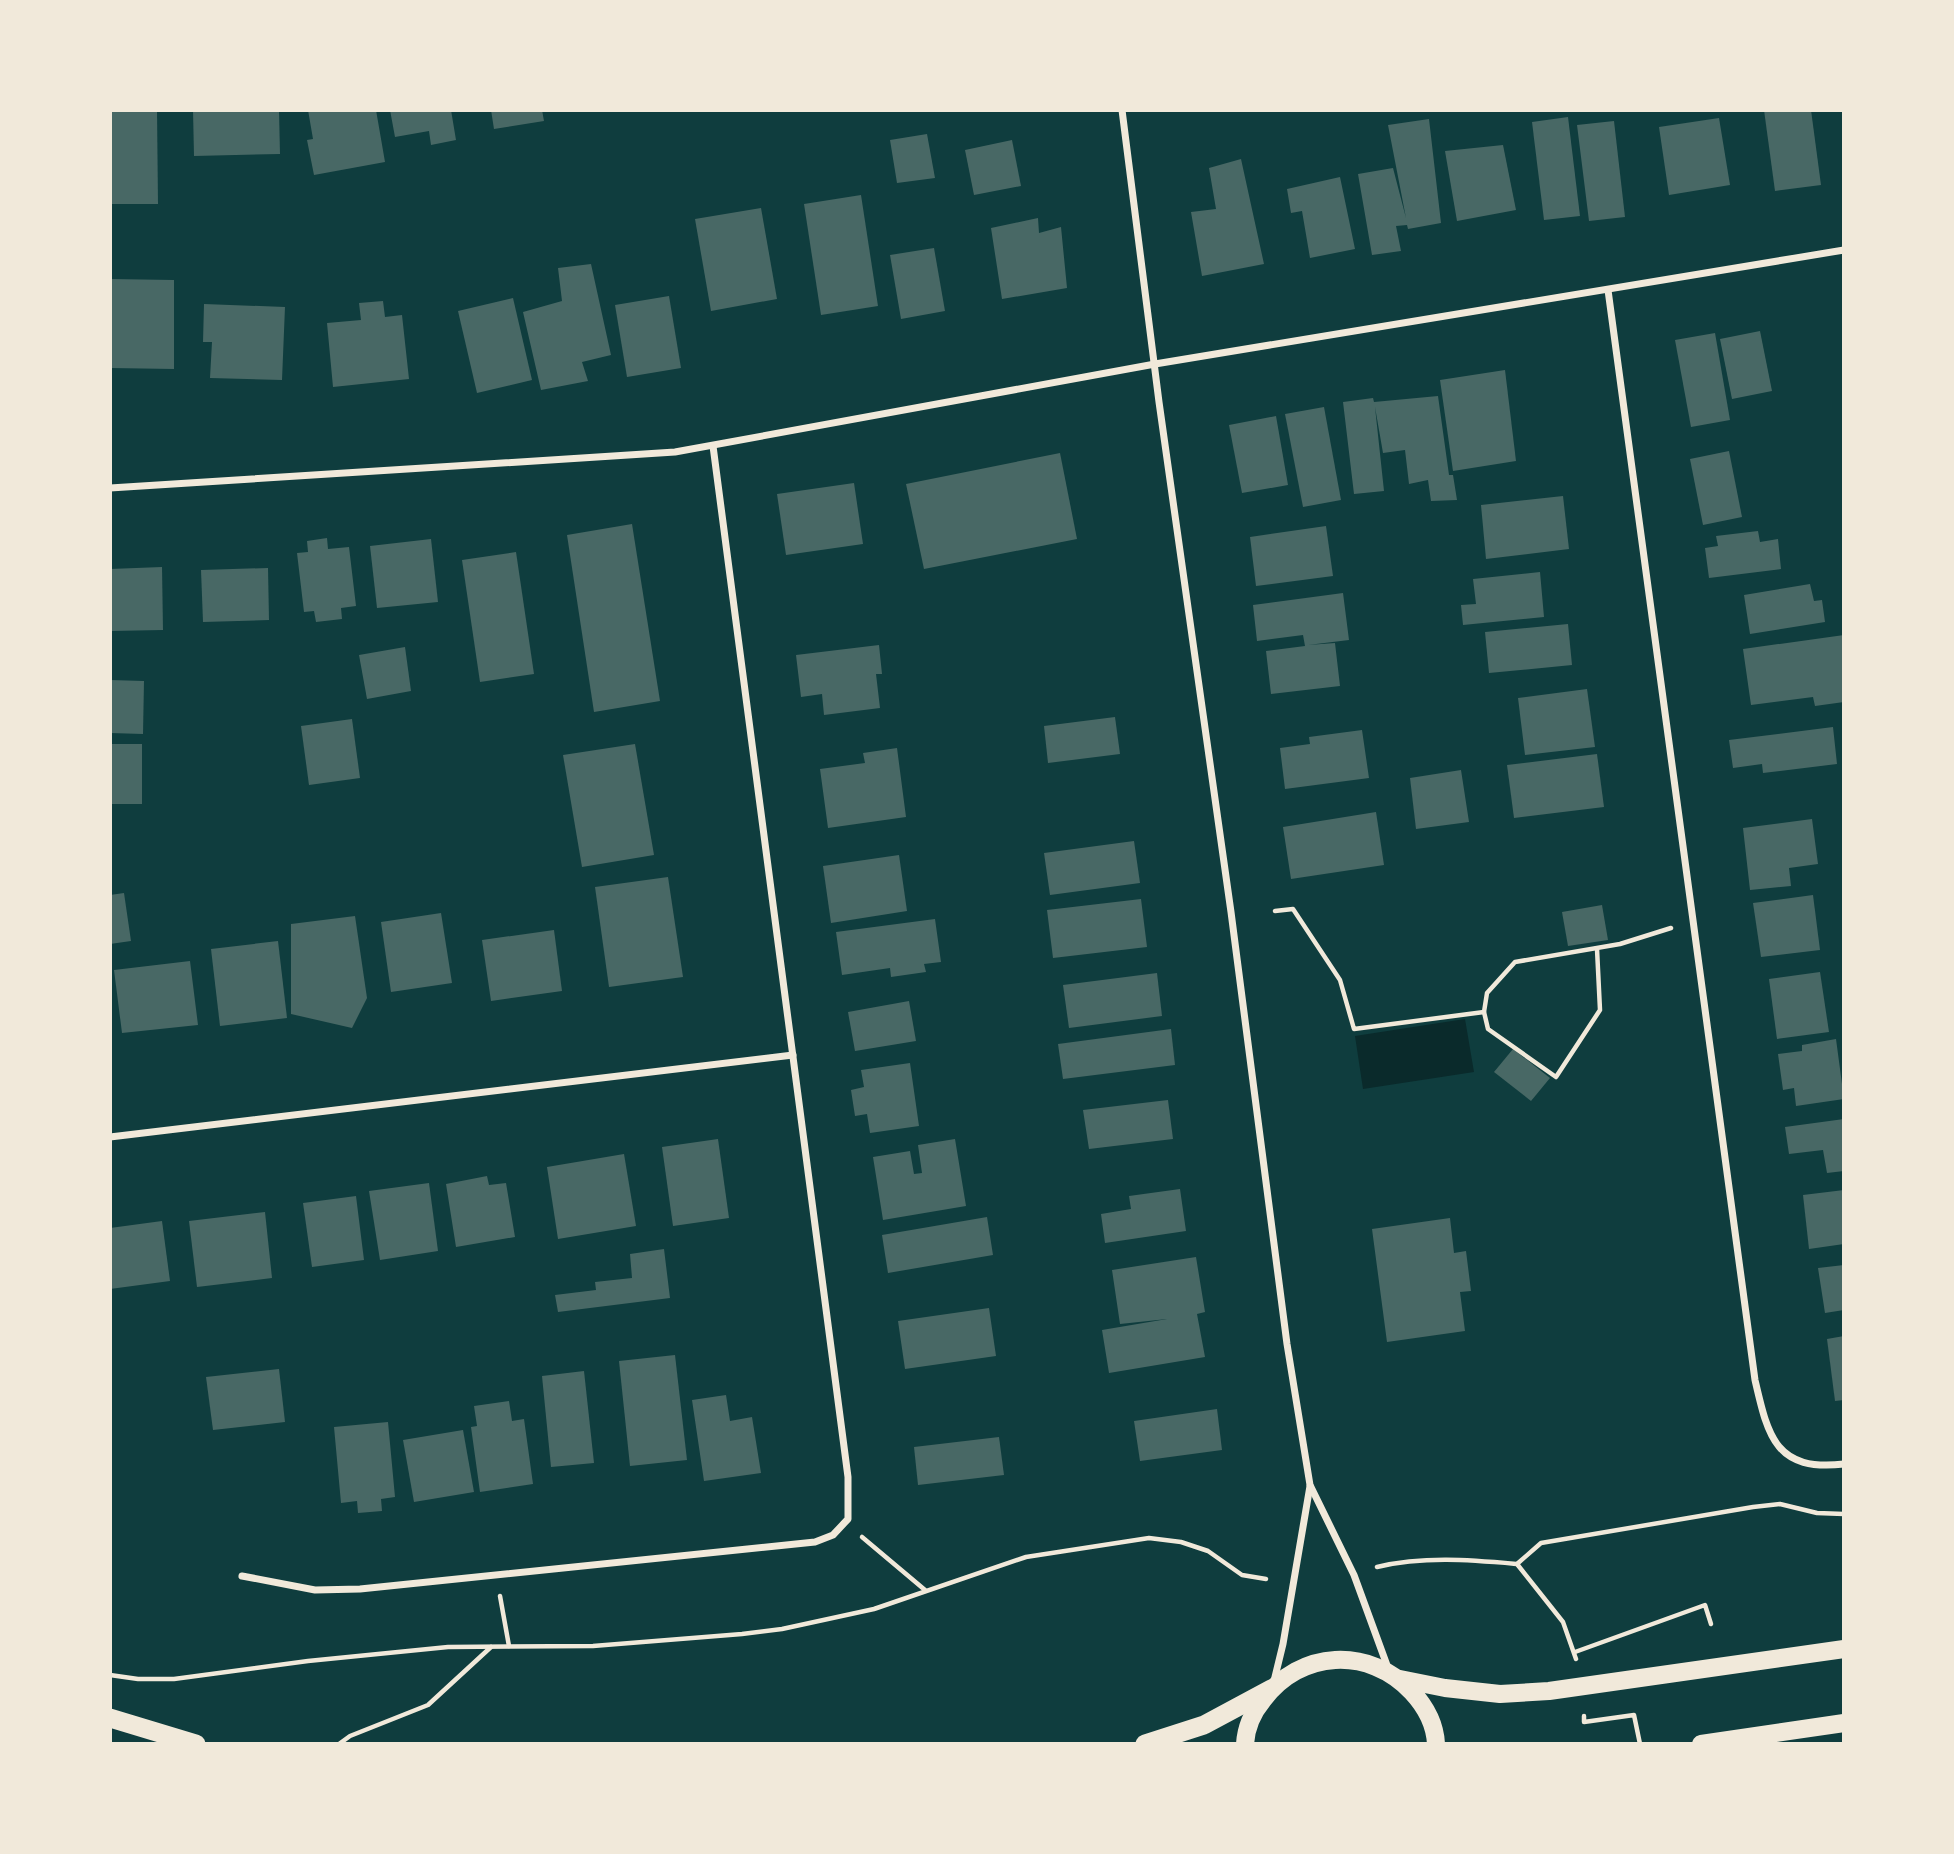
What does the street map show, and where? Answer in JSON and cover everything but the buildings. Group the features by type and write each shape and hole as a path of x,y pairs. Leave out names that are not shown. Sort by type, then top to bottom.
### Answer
{"highway":[{"path":"1145,1744 1204,1725 1272,1687"},
{"path":"110,1718 196,1744"}],"main road":[{"path":"1245,1744 1255,1710 1272,1687 1302,1668 1322,1661 1343,1659 1365,1662 1395,1676 1445,1688 1500,1694 1549,1691 1844,1649"},
{"path":"1395,1676 1422,1703 1436,1734 1436,1744"},
{"path":"1701,1744 1844,1723"}],"street":[{"path":"1122,110 1287,1344 1310,1485 1354,1575 1395,1676"},
{"path":"110,488 675,452 1156,364 1844,250"},
{"path":"1608,290 1755,1380 1764,1419 1778,1447 1790,1457 1809,1465 1844,1464"},
{"path":"242,1577 326,1590 360,1589 815,1542 833,1535 848,1519 848,1477 713,446"},
{"path":"110,1137 793,1055"},
{"path":"1272,1687 1283,1644 1310,1485"}],"path":[{"path":"1275,911 1293,909 1340,980 1354,1029 1484,1012"},
{"path":"1597,949 1600,1010 1556,1077 1488,1029 1484,1012 1487,993 1516,962 1620,944 1694,922"},
{"path":"1376,1567 1398,1562 1457,1559 1517,1564 1541,1543 1753,1507 1780,1504 1817,1513 1844,1514"},
{"path":"848,1519 862,1538 925,1591"},
{"path":"110,1675 138,1679 174,1679 308,1661 448,1647 593,1646 782,1629 873,1609 1026,1557 1149,1538 1181,1542 1208,1551 1242,1575 1266,1579"},
{"path":"1517,1564 1563,1622 1577,1664"},
{"path":"496,1575 509,1646"},
{"path":"1575,1652 1705,1605 1711,1624"},
{"path":"339,1744 350,1736 428,1705 492,1646"},
{"path":"1583,1711 1584,1722 1634,1715 1640,1744"}],"water":[{"path":"1465,1019 1474,1072 1363,1089 1355,1036"}]}
